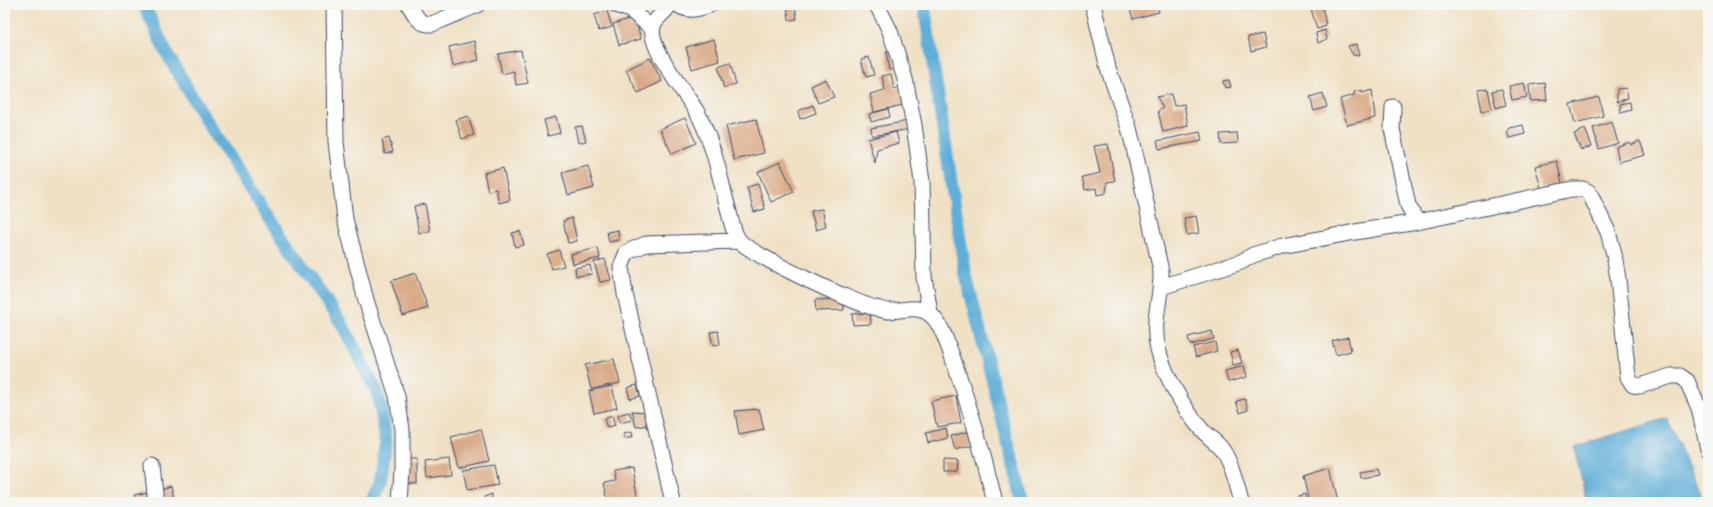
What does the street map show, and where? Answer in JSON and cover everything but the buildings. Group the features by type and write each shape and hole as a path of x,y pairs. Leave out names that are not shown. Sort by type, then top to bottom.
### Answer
{"street":[{"path":"334,5 336,142 345,218 366,300 397,396 402,430 400,502"},
{"path":"409,5 419,22 424,25 432,24 477,5"},
{"path":"616,5 630,10 652,28 659,54 702,122 738,241 748,249 777,265 850,300 889,311 921,308 930,313 937,321 961,381 987,469 995,502"},
{"path":"652,28 656,18 666,10 669,5"},
{"path":"678,5 684,9 695,10 710,5"},
{"path":"877,5 890,31 905,79 914,125 922,182 924,276 930,313"},
{"path":"1093,5 1108,68 1129,128 1160,271 1161,287 1155,315 1154,330 1162,365 1188,411 1201,429 1221,448 1231,467 1241,502"},
{"path":"1393,107 1392,129 1408,205 1417,222"},
{"path":"1161,287 1241,262 1253,255 1282,246 1417,222 1572,189 1583,189 1589,192 1608,232 1614,254 1628,377 1633,385 1640,386 1671,376 1680,376 1687,381 1699,408 1708,449"},
{"path":"673,502 626,302 621,267 627,252 646,244 738,241"},
{"path":"152,466 156,502"}],"water":[{"path":"1667,418 1704,502 1587,502 1574,447"}],"waterway":[{"path":"144,5 165,50 201,112 268,216 342,324 378,394 386,440 380,483 371,502"},
{"path":"924,5 965,272 1023,502"}]}
